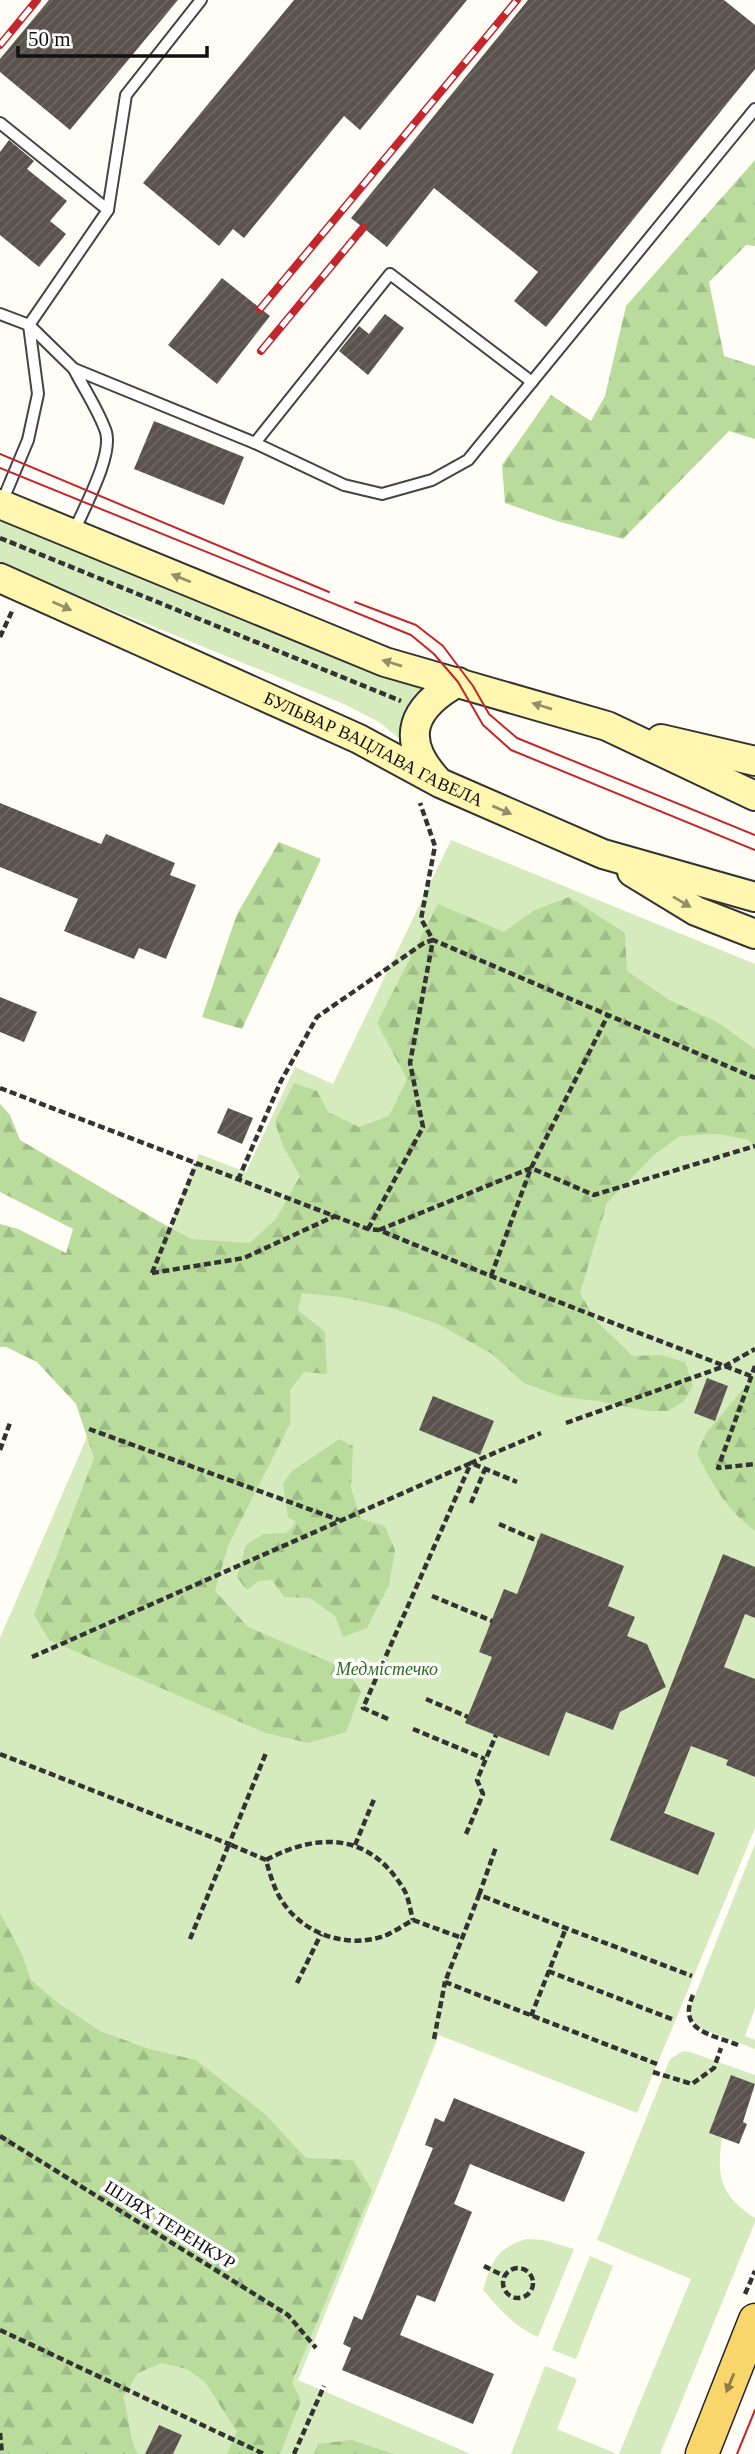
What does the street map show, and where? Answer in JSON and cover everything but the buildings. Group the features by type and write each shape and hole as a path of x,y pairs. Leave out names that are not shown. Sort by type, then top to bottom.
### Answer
{"main road":[{"path":"1,504 385,662 607,726 755,761"},
{"name":"БУЛЬВАР ВАЦЛАВА ГАВЕЛА","path":"0,578 359,739 440,783 603,854 755,897"},
{"path":"440,783 423,763 416,747 415,728 421,711 441,691 458,682"},
{"path":"607,726 755,796"},
{"path":"603,854 696,911 755,934"},
{"path":"702,2454 755,2320"}],"lane":[{"path":"1,504 28,440 38,394 29,325 108,210 126,95 201,0"},
{"path":"74,369 255,443 344,485 382,494 432,480 468,460 755,109"},
{"path":"0,123 108,210"},
{"path":"255,443 390,274 532,382"},
{"path":"0,314 29,325 74,369 106,433 107,451 102,470 73,534"}],"path":[{"path":"0,538 421,711"},
{"path":"0,637 13,608"},
{"path":"420,803 435,846 421,919 433,940 755,1079"},
{"path":"238,1180 281,1081 317,1017 424,943 433,940"},
{"path":"368,1229 423,1127 410,1063 433,940"},
{"path":"491,1276 531,1168 608,1015"},
{"path":"0,1088 368,1229 380,1230 491,1276 751,1376"},
{"path":"380,1230 531,1168 594,1195 755,1146"},
{"path":"196,1164 152,1273 244,1258 335,1216"},
{"path":"566,1423 725,1366 755,1349"},
{"path":"755,1366 718,1468 755,1464"},
{"path":"0,1450 10,1423"},
{"path":"89,1429 340,1520"},
{"path":"32,1657 541,1433"},
{"path":"471,1463 517,1482"},
{"path":"388,1719 363,1708 471,1463"},
{"path":"471,1503 485,1469"},
{"path":"499,1524 538,1541"},
{"path":"432,1596 492,1621"},
{"path":"426,1699 468,1717"},
{"path":"413,1729 485,1759"},
{"path":"466,1834 483,1794 477,1780 496,1735"},
{"path":"190,1939 266,1753"},
{"path":"0,1754 266,1860 280,1899 290,1913 305,1926 321,1934 340,1940 360,1940 385,1936 413,1920"},
{"path":"355,1845 375,1797"},
{"path":"266,1860 309,1842 331,1841 355,1845 387,1866 405,1891 413,1920"},
{"path":"434,2039 445,1982 496,1847"},
{"path":"479,1895 692,1976"},
{"path":"413,1920 461,1938"},
{"path":"531,2015 566,1928"},
{"path":"297,1983 321,1934"},
{"path":"548,1971 674,2020"},
{"path":"445,1982 657,2064"},
{"path":"693,1994 688,2007 691,2022 696,2028 738,2045"},
{"path":"653,2072 692,2084 714,2068 721,2048"},
{"name":"ШЛЯХ ТЕРЕНКУР","path":"0,2136 288,2315 317,2348"},
{"path":"484,2266 504,2277"},
{"path":"514,2268 524,2269 531,2276 532,2288 526,2295 514,2297 505,2289 504,2277 514,2268"},
{"path":"0,2330 264,2454"},
{"path":"294,2454 324,2386"},
{"path":"0,2433 2,2454"}],"green space":[{"path":"755,160 755,246 746,245 709,282 724,356 755,366 755,439 729,431 623,539 505,503 502,465 551,395 591,421 605,396 626,306"},
{"path":"0,511 428,684 414,701 407,745 379,722 344,704 0,564"},
{"name":"Медмістечко","path":"451,840 755,964 755,1828 637,2113 439,2035 298,2380 471,2454 0,2454 0,1638 81,1451 199,1154 246,1172 295,1067 333,1084"},
{"path":"279,842 321,859 242,1029 202,1017 237,914"},
{"path":"569,897 625,933 627,971 669,1000 717,1022 755,1049 755,1147 749,1140 719,1134 680,1136 655,1154 607,1203 580,1293 596,1321 633,1356 660,1355 685,1362 693,1386 684,1401 668,1411 648,1411 562,1397 524,1383 492,1354 438,1324 392,1308 341,1297 302,1293 298,1310 325,1332 327,1374 304,1372 290,1390 290,1424 228,1546 215,1591 248,1627 346,1669 361,1692 346,1732 308,1743 266,1733 49,1640 34,1615 94,1458 76,1404 37,1362 6,1347 0,1347 0,1224 18,1229 66,1253 73,1229 0,1192 0,1104 10,1115 20,1140 160,1222 191,1239 250,1243 276,1219 300,1176 283,1146 275,1122 294,1083 317,1091 328,1112 359,1127 389,1116 407,1079 377,1023 438,904 504,932 533,911"},
{"path":"755,1375 755,1531 721,1496 697,1454 706,1433"},
{"path":"339,1439 353,1446 351,1488 361,1519 385,1526 395,1550 389,1585 367,1628 343,1637 335,1616 310,1598 284,1597 272,1580 259,1581 247,1590 237,1577 246,1545 264,1534 287,1533 296,1522 288,1517 283,1484 291,1472"},
{"path":"755,1844 755,2008 745,2036 755,2040 755,2049 698,2027 690,2016 690,2008"},
{"path":"0,1913 21,1952 31,1980 58,2003 100,2031 149,2049 196,2060 265,2114 306,2158 353,2160 372,2190 292,2382 301,2401 280,2454 227,2454 237,2432 205,2382 187,2369 162,2363 138,2373 123,2397 132,2441 138,2454 0,2454"},
{"path":"683,2051 755,2075 755,2084 731,2075 710,2133 722,2138 721,2175 728,2193 755,2218 755,2222 660,2454 619,2454 691,2279 597,2240 670,2059"},
{"path":"526,2239 544,2240 574,2249 538,2337 515,2323 483,2290 497,2257 508,2247"},
{"path":"590,2256 613,2266 576,2359 552,2350"},
{"path":"545,2366 577,2379 557,2429 617,2454 511,2454"},
{"path":"351,2440 394,2454 313,2454 318,2444"}],"tram line":[{"path":"0,454 329,592"},
{"path":"0,468 411,635 434,654 458,682 483,725 511,750 755,850"},
{"path":"355,602 416,625 443,646 473,686 489,714 517,738 755,835"},
{"path":"737,2454 755,2410"}],"railway":[{"path":"0,45 37,0"},
{"path":"260,309 517,0"},
{"path":"261,351 363,228"}]}
